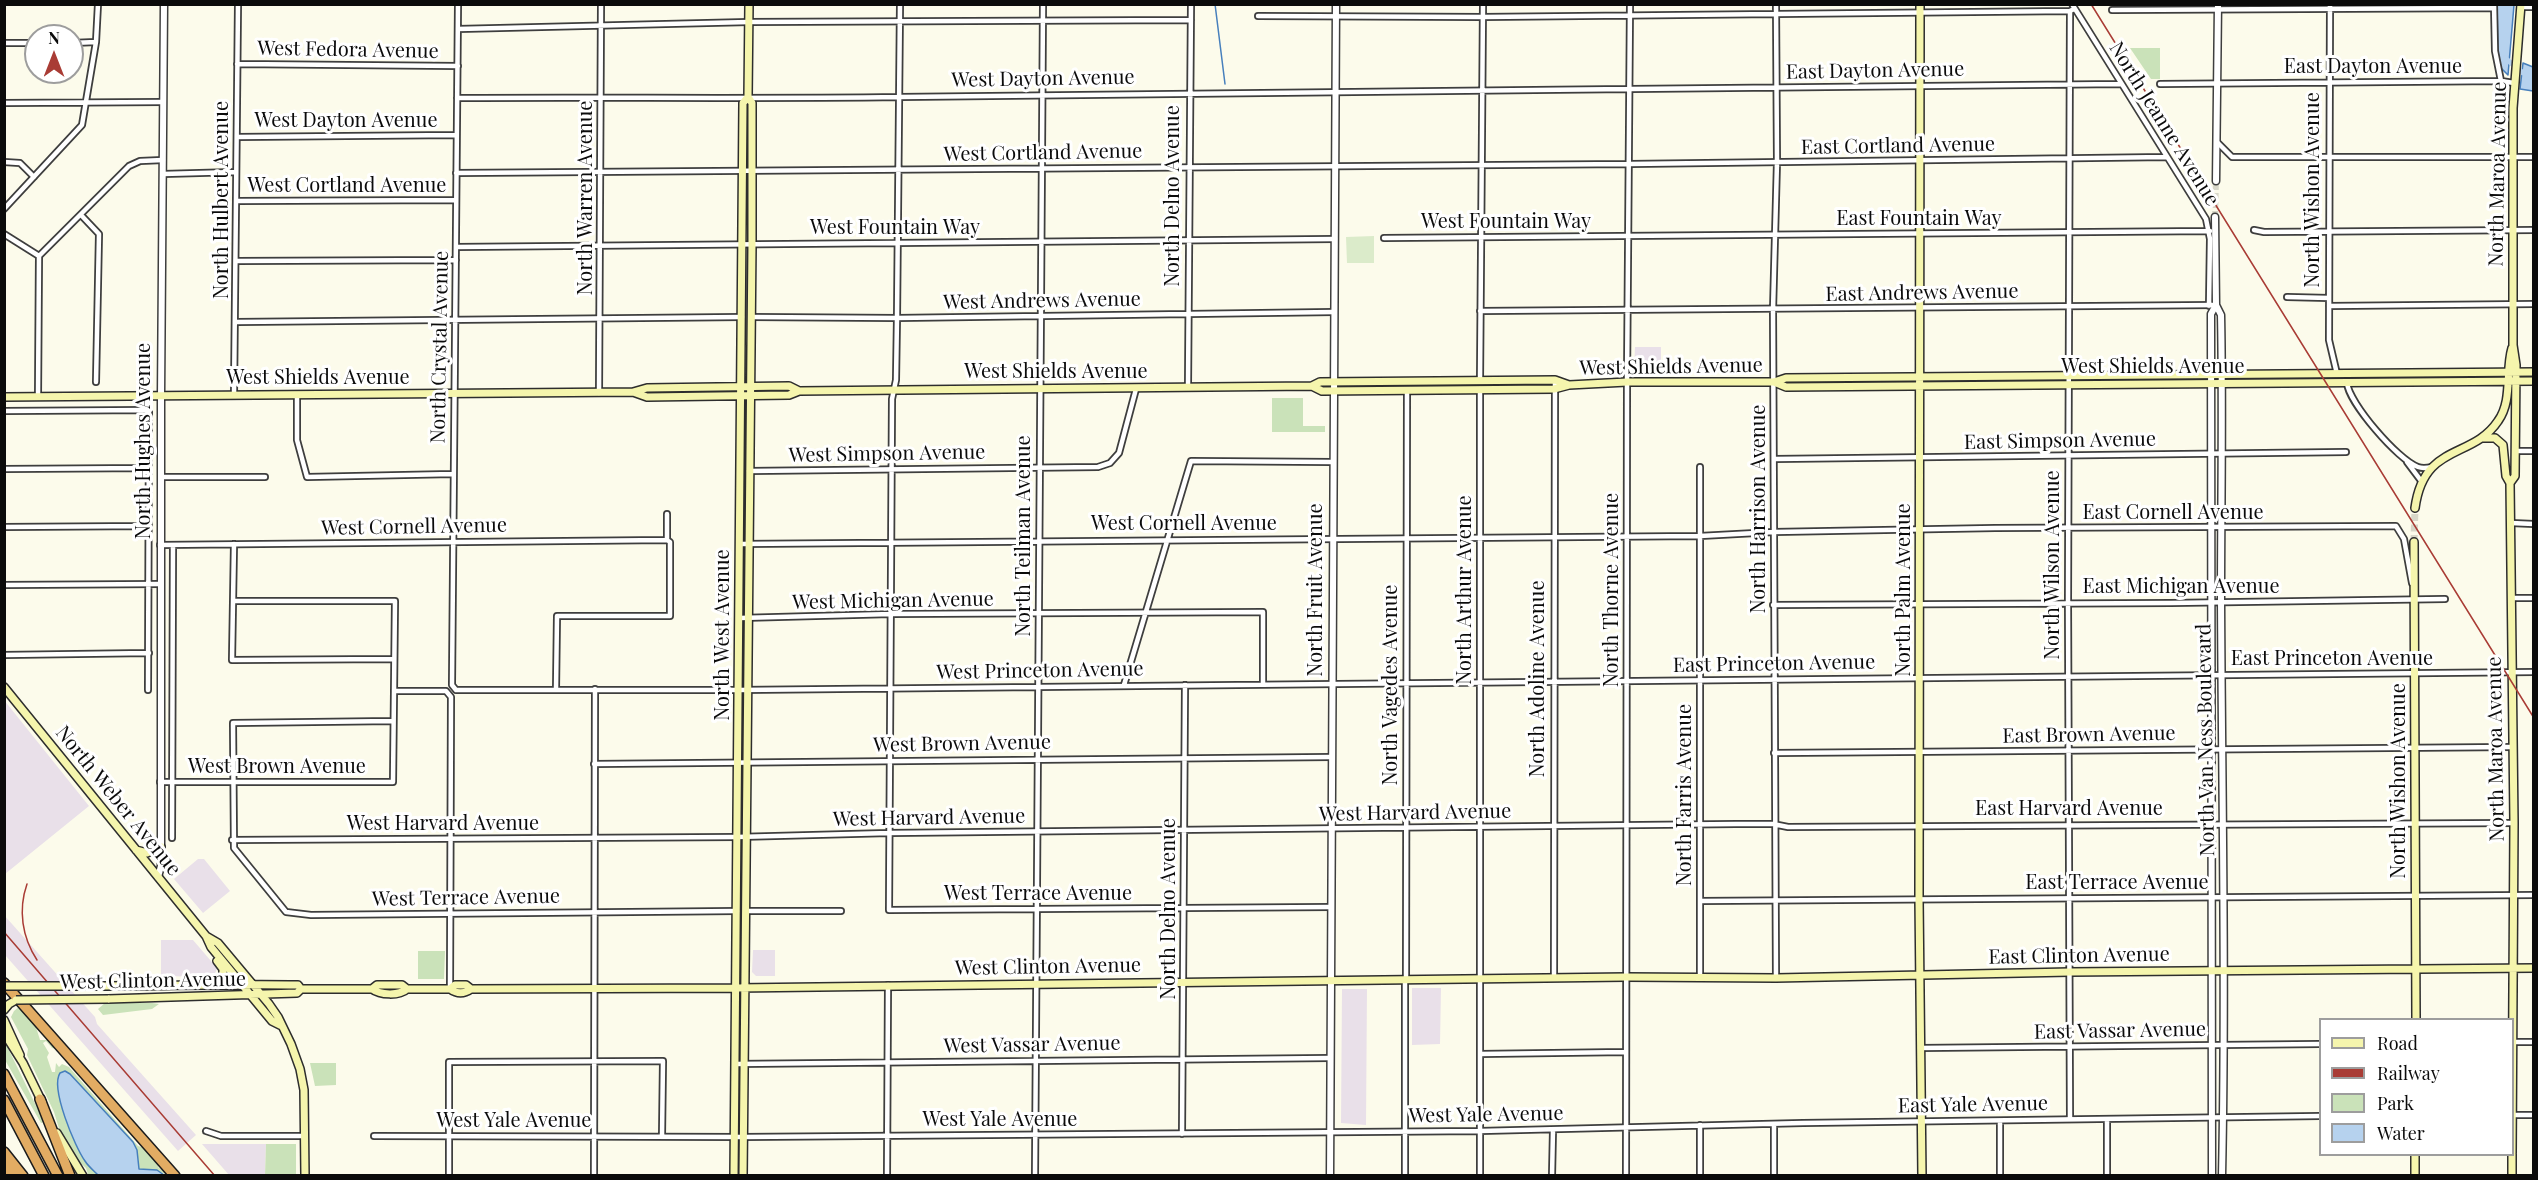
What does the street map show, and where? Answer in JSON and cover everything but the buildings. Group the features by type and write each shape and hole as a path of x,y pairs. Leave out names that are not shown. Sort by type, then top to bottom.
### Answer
{"highway":[{"path":"4,985 175,1176"},
{"path":"4,1074 58,1176"},
{"path":"40,1099 70,1176"},
{"path":"4,1100 44,1176"},
{"path":"4,1152 23,1176"},
{"path":"4,1166 12,1176"}],"main road":[{"name":"North West Avenue","path":"734,1176 737,912 747,762 748,689 752,244 743,103 748,97 749,4"},
{"name":"North Maroa Avenue","path":"2508,382 2512,372 2513,345 2514,83 2521,6"},
{"name":"North Palm Avenue","path":"1920,8 1921,752 1919,899 1922,1176"},
{"name":"North West Avenue","path":"743,1176 746,911 738,763 740,395 747,170"},
{"name":"North Maroa Avenue","path":"2512,372 2516,381 2515,476 2510,483 2514,823 2513,1018"},
{"name":"West Shields Avenue","path":"1774,382 1786,387 1919,386 2212,375 2534,372"},
{"name":"West Shields Avenue","path":"1312,386 1319,390 1334,391 1554,389 1569,385 1627,382 1774,382 1786,378 1919,377 2212,384 2534,381"},
{"name":"West Shields Avenue","path":"633,392 647,397 789,395 799,391 1312,386 1320,382 1444,380 1555,380 1569,385"},
{"path":"1407,391 1412,386 1434,384 1444,380"},
{"path":"2415,508 2422,482 2432,467 2442,458 2480,438 2494,426 2502,415 2507,400 2508,382"},
{"name":"West Shields Avenue","path":"4,397 599,393 633,392 647,388 789,386 799,391"},
{"path":"2480,438 2495,438 2503,445 2506,476 2510,483"},
{"name":"North Wishon Avenue","path":"2414,542 2416,1018"},
{"name":"North Weber Avenue","path":"4,687 206,936 216,953 272,1021 280,1025"},
{"path":"136,850 147,853 161,847"},
{"name":"North Weber Avenue","path":"206,936 218,943 260,994 278,1017 291,1044 300,1069 304,1090 304,1176"},
{"path":"213,985 222,978 223,972 215,958 216,953"},
{"name":"East Clinton Avenue","path":"1626,977 1776,978 2070,972 2534,968"},
{"name":"West Clinton Avenue","path":"4,1000 251,995 297,993 301,989 372,989 377,985 402,985 407,989 450,989 455,993 471,989 746,988 1626,977"},
{"name":"West Clinton Avenue","path":"4,985 252,984 298,985 301,989"},
{"path":"4,1010 16,1000"},
{"path":"4,1020 64,1146 84,1176"},
{"path":"4,1033 23,1063"},
{"path":"2415,1156 2415,1176"},
{"name":"North Maroa Avenue","path":"2512,1156 2512,1176"}],"street":[{"path":"4,209 82,125 96,42 98,4"},
{"name":"North Hughes Avenue","path":"158,878 161,866 160,396 164,4"},
{"name":"North Hulbert Avenue","path":"234,395 237,322 238,4"},
{"name":"North Crystal Avenue","path":"450,989 453,394 458,4"},
{"name":"North Warren Avenue","path":"599,393 602,4"},
{"path":"889,833 892,469 897,318 900,4"},
{"name":"North Teilman Avenue","path":"1035,1176 1039,316 1043,4"},
{"name":"North Delno Avenue","path":"1188,387 1191,4"},
{"name":"North Fruit Avenue","path":"1330,1176 1336,4"},
{"name":"North Arthur Avenue","path":"1480,1176 1479,681 1483,4"},
{"name":"North Thorne Avenue","path":"1626,1176 1630,4"},
{"name":"North Harrison Avenue","path":"1776,4 1777,162 1773,310 1775,459 1773,824 1776,978"},
{"path":"2112,10 2218,7 2494,6 2495,51 2501,81"},
{"path":"2521,6 2534,7"},
{"path":"2216,181 2218,7"},
{"name":"North Wishon Avenue","path":"2330,7 2329,340 2337,374"},
{"path":"1258,16 1483,17 1776,14 1920,8 2072,8"},
{"name":"North Jeanne Avenue","path":"2072,8 2206,219 2210,231 2212,305"},
{"name":"North Wilson Avenue","path":"2070,1119 2068,602 2069,84 2072,8"},
{"name":"West Fedora Avenue","path":"458,29 901,20 1191,20"},
{"path":"84,42 96,42"},
{"path":"4,43 24,43"},
{"name":"West Fedora Avenue","path":"237,64 458,66"},
{"name":"East Dayton Avenue","path":"2160,84 2501,81 2514,83"},
{"name":"East Dayton Avenue","path":"1630,89 2121,84"},
{"name":"West Dayton Avenue","path":"457,98 1336,91 1482,92 1630,89"},
{"path":"4,103 163,102"},
{"name":"West Dayton Avenue","path":"237,137 456,135"},
{"path":"2217,142 2232,157 2534,157"},
{"name":"East Cortland Avenue","path":"1630,164 2167,157"},
{"path":"38,397 39,256 129,166 141,161 164,160"},
{"path":"4,162 20,163 34,177"},
{"name":"West Cortland Avenue","path":"456,173 1630,164"},
{"name":"West Cortland Avenue","path":"163,174 236,172"},
{"name":"West Cortland Avenue","path":"237,201 456,200"},
{"path":"81,215 99,234 96,382"},
{"name":"North Van Ness Boulevard","path":"2212,1176 2211,315 2216,280 2215,217"},
{"path":"2254,230 2330,232 2534,230"},
{"name":"East Fountain Way","path":"1628,236 2210,231"},
{"path":"4,234 39,256"},
{"name":"West Fountain Way","path":"1384,238 1628,236"},
{"name":"West Fountain Way","path":"456,247 1335,239"},
{"path":"237,261 456,260"},
{"name":"North Jeanne Avenue","path":"2211,267 2216,280"},
{"path":"2287,297 2329,298"},
{"path":"2329,306 2534,304"},
{"name":"North Van Ness Boulevard","path":"2212,305 2221,315 2222,375 2221,602 2225,897 2222,1176"},
{"name":"East Andrews Avenue","path":"1628,311 2212,305"},
{"path":"1480,311 1628,311"},
{"name":"West Andrews Avenue","path":"751,317 897,318 1334,312"},
{"path":"237,322 742,317"},
{"name":"North Adoline Avenue","path":"1554,978 1555,380"},
{"path":"2347,383 2350,395 2365,417 2404,457 2422,482"},
{"name":"West Simpson Avenue","path":"749,471 1098,467 1110,463 1119,453 1136,388"},
{"name":"North Vagedes Avenue","path":"1405,1176 1407,391"},
{"path":"297,395 297,440 307,477 453,474"},
{"name":"North Hughes Avenue","path":"4,411 149,410 148,690"},
{"path":"2515,451 2534,451"},
{"name":"East Simpson Avenue","path":"1775,459 2346,452"},
{"path":"2404,457 2418,467 2432,467"},
{"path":"1124,685 1191,461 1332,462"},
{"name":"North Farris Avenue","path":"1700,467 1700,978"},
{"path":"4,469 149,468"},
{"path":"161,477 265,477"},
{"path":"556,690 557,616 670,616 670,542 667,514"},
{"path":"2511,523 2534,524"},
{"path":"4,527 149,526"},
{"name":"East Cornell Avenue","path":"1628,535 1700,536 1774,532 2396,526 2404,538 2415,595"},
{"name":"West Cornell Avenue","path":"740,544 1628,535"},
{"name":"West Cornell Avenue","path":"160,545 668,540"},
{"path":"234,544 232,660 394,659"},
{"path":"172,545 172,838"},
{"path":"4,585 161,584"},
{"name":"East Michigan Avenue","path":"1773,605 2221,602 2415,595 2445,599"},
{"path":"2511,598 2534,598"},
{"path":"232,840 233,723 393,721 395,601 233,601"},
{"name":"West Michigan Avenue","path":"740,618 891,614 1263,612 1263,684"},
{"path":"4,655 149,653"},
{"name":"East Princeton Avenue","path":"1627,680 2534,672"},
{"name":"West Princeton Avenue","path":"394,691 739,690 1627,680"},
{"name":"North Delno Avenue","path":"1182,1134 1185,685"},
{"path":"594,1176 595,689"},
{"name":"West Brown Avenue","path":"160,782 393,782 393,721"},
{"name":"East Brown Avenue","path":"1774,753 2512,747"},
{"name":"West Brown Avenue","path":"594,764 1331,757"},
{"name":"East Harvard Avenue","path":"1626,825 1773,824 1788,827 2514,823"},
{"name":"West Harvard Avenue","path":"232,840 741,837 889,833 1626,825"},
{"name":"West Terrace Avenue","path":"889,833 889,910 1331,907"},
{"name":"West Terrace Avenue","path":"232,840 237,855 286,912 311,915 596,911 737,912"},
{"name":"East Terrace Avenue","path":"1700,901 2534,895"},
{"path":"746,911 841,911"},
{"path":"887,1176 888,985"},
{"path":"2514,1042 2534,1042"},
{"name":"East Vassar Avenue","path":"1920,1048 2319,1044"},
{"path":"1480,1054 1626,1052"},
{"name":"West Vassar Avenue","path":"735,1064 1035,1059 1330,1058"},
{"path":"449,1176 449,1062 663,1061 662,1136"},
{"path":"2514,1115 2534,1115"},
{"name":"East Yale Avenue","path":"1626,1128 1922,1121 2319,1116"},
{"path":"2107,1119 2107,1176"},
{"path":"2000,1121 2000,1176"},
{"path":"1773,1124 1774,1176"},
{"path":"1700,1125 1700,1176"},
{"name":"West Yale Avenue","path":"374,1136 744,1137 1626,1128"},
{"path":"1552,1130 1552,1176"},
{"path":"206,1131 217,1136 304,1136"}],"shaded area":[{"path":"1635,347 1661,347 1661,373 1634,373"},
{"path":"4,700 89,806 5,874 4,874"},
{"path":"198,859 204,859 230,891 203,913 174,879"},
{"path":"4,915 196,1135 178,1151 5,955"},
{"path":"161,940 193,940 217,968 214,977 161,976"},
{"path":"753,950 775,950 775,976 756,976 752,972"},
{"path":"1412,988 1441,988 1440,1044 1412,1045"},
{"path":"1342,989 1367,989 1366,1125 1341,1123"},
{"path":"202,1144 266,1144 265,1175 229,1175"}],"green space":[{"path":"2130,48 2160,48 2160,79 2151,79"},
{"path":"1374,236 1374,263 1347,263 1346,237"},
{"path":"1272,398 1303,398 1303,426 1325,426 1325,432 1272,432"},
{"path":"418,951 445,951 444,979 418,979"},
{"path":"105,1003 159,1004 152,1009 103,1015 98,1009"},
{"path":"21,1005 41,1031 36,1027 40,1040 49,1040 57,1049 52,1048 46,1041 43,1043 49,1053 47,1057 52,1072 55,1072 56,1063 59,1067 62,1064 69,1067 138,1146 145,1148 165,1170 158,1167 169,1175 151,1169 139,1169 138,1157 85,1162 98,1175 88,1174 61,1135 54,1112 27,1055 28,1049 11,1017"},
{"path":"5,1042 44,1122 41,1123 5,1060"},
{"path":"310,1063 336,1063 336,1085 315,1086"},
{"path":"266,1144 296,1144 296,1175 265,1175"}],"water":[{"path":"2497,5 2514,5 2508,75 2501,68 2498,60"},
{"path":"2523,63 2533,67 2533,91 2520,89"},
{"path":"65,1071 133,1142 137,1150 139,1169 157,1170 164,1175 98,1175 89,1167 75,1143 61,1104 58,1081 60,1073"}],"waterway":[{"path":"1215,4 1225,84"},
{"path":"2505,58 2523,73 2534,77"}],"tunnel":[{"path":"2215,217 2216,181"},
{"path":"2414,542 2415,508"}],"railway":[{"path":"2091,4 2534,718"},
{"path":"27,884 22,913 23,923 28,942 37,960"},
{"path":"4,932 215,1176"}]}
